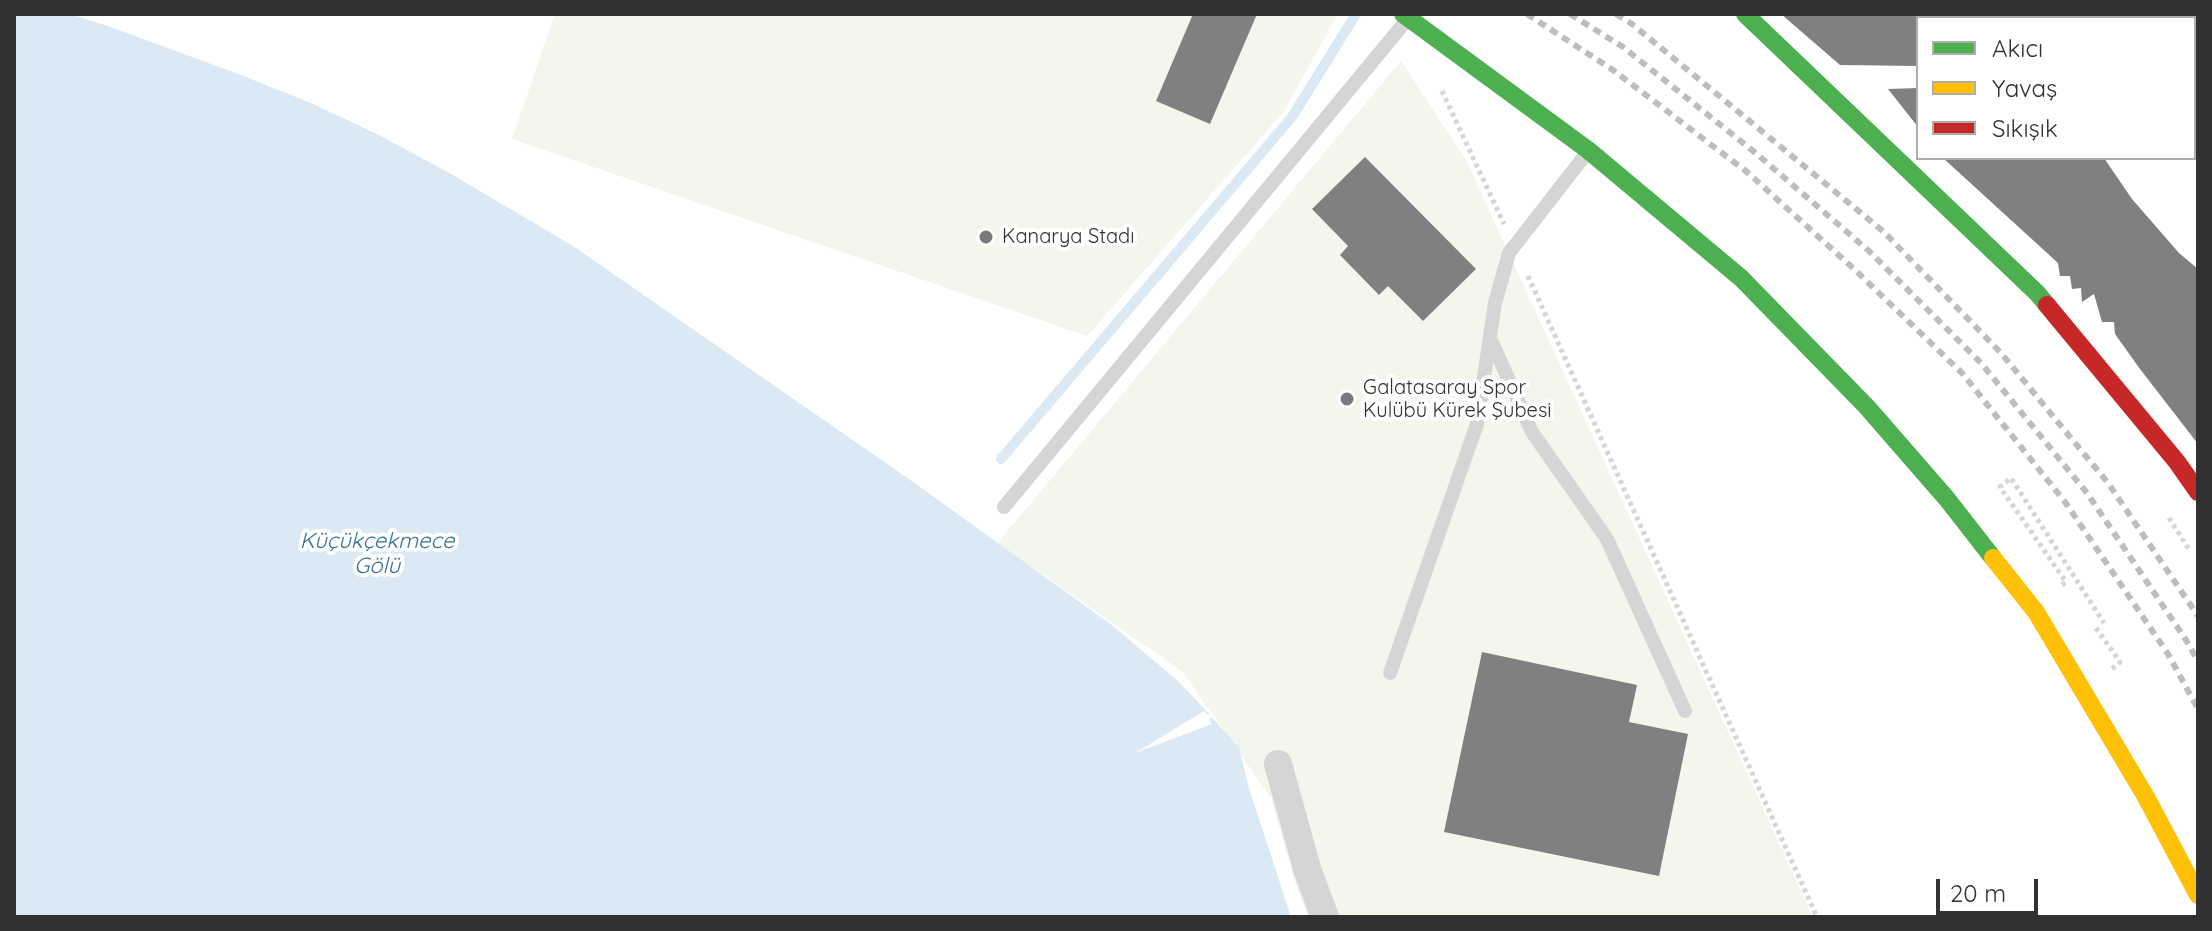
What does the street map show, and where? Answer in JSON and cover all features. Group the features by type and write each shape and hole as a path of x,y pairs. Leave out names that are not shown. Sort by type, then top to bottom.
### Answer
{"street":[{"path":"1406,16 1588,150 1741,278 1867,407 1947,499 2036,612 2146,797 2198,895"},
{"path":"1751,18 2037,293 2177,462 2198,492"},
{"path":"1278,764 1308,872 1325,917"}],"lane":[{"path":"1004,507 1406,16"},
{"path":"1390,673 1477,424 1495,303 1509,253 1588,150"},
{"path":"1490,338 1532,432 1607,539 1685,711"}],"path":[{"path":"1442,90 1817,917"},
{"path":"2059,588 2066,582 2000,487 2011,478 2104,623"},
{"path":"2096,628 2120,662"}],"shaded area":[{"name":"Kanarya Stadı","path":"555,14 1338,14 1284,111 1087,336 512,139"},
{"name":"Galatasaray Spor Kulübü Kürek Şubesi","path":"1401,61 1466,160 1813,917 1308,917 1271,798 1183,672 1029,565 995,546"}],"water":[{"name":"Küçükçekmece Gölü","path":"14,14 70,14 108,26 311,103 379,135 573,246 916,484 1113,626 1178,681 1239,748 1291,917 14,917"}],"pier":[{"path":"1204,711 1207,715 1212,712 1215,716 1209,719 1212,724 1135,753"}],"building":[{"path":"1193,14 1257,14 1210,124 1156,101"},
{"path":"1781,14 2031,16 1916,16 1916,66 1840,65"},
{"path":"1916,88 1916,124 1888,89"},
{"path":"1365,157 1476,269 1423,321 1388,286 1379,295 1340,255 1348,246 1312,209"},
{"path":"1945,160 2105,160 2132,199 2179,253 2198,269 2198,444 2115,334 2114,322 2102,322 2094,294 2082,302 2081,288 2072,289 2070,276 2060,276 2058,263"},
{"path":"1482,652 1637,685 1629,722 1688,734 1659,876 1444,832"}],"waterway":[{"path":"1001,459 1292,117 1356,14"}],"railway":[{"path":"1527,14 1613,70 1747,172 1962,373 2065,502 2168,654 2198,709"},
{"path":"1570,14 1623,47 1758,155 1869,251 1981,363 2087,493 2198,661"},
{"path":"1616,14 1884,232 2001,353 2108,483 2198,616"}],"traffic: fast":[{"path":"1403,14 1588,150 1741,278 1867,407 1947,499 1993,558"},
{"path":"1745,14 2047,305"}],"traffic: slow":[{"path":"1993,558 2036,612 2146,797 2198,895"}],"traffic: jam":[{"path":"2047,305 2177,462 2198,492"}],"place":[{"name":"Kanarya Stadı","path":"986,237"},
{"name":"Galatasaray Spor Kulübü Kürek Şubesi","path":"1347,399"}]}
